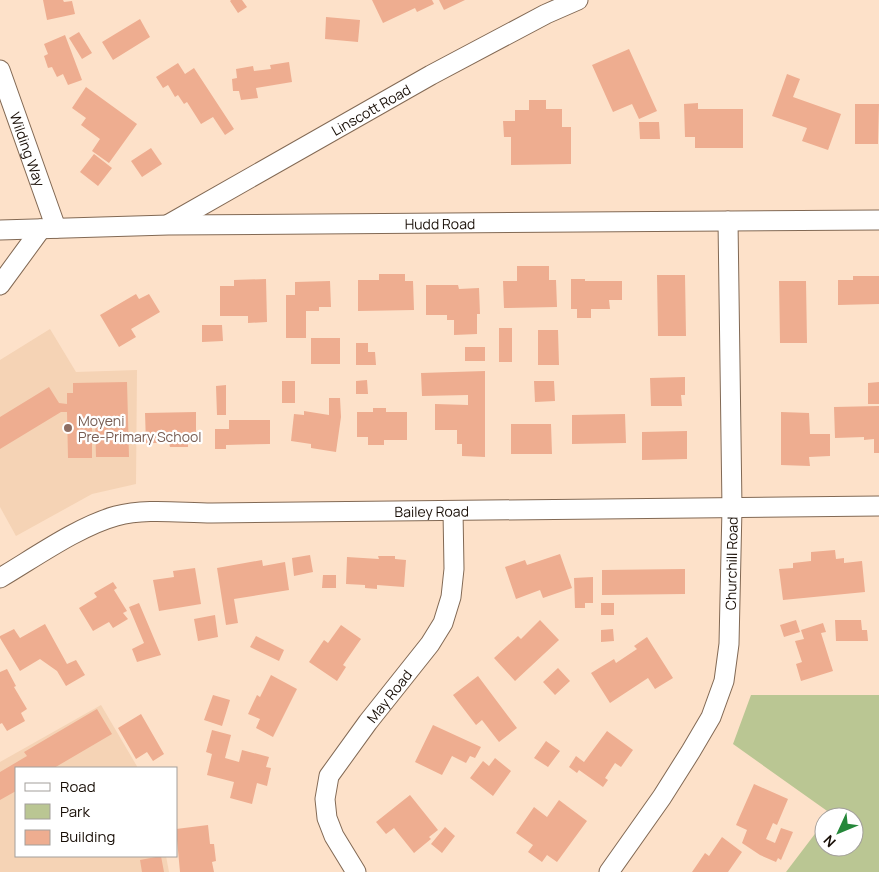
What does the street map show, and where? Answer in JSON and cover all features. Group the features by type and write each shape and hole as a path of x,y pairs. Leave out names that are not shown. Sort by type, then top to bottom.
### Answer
{"street":[{"name":"Linscott Road","path":"168,225 431,75 546,14 578,0"},
{"name":"Wilding Way","path":"0,70 48,229"},
{"name":"Hudd Road","path":"0,230 168,225 879,220"},
{"name":"Churchill Road","path":"609,872 662,797 691,751 711,717 724,681 729,644 732,508 728,221"},
{"path":"0,285 48,229"},
{"name":"Bailey Road","path":"0,578 97,523 116,516 138,513 879,506"},
{"name":"May Road","path":"356,872 334,836 327,818 325,799 329,776 368,722 430,644 443,623 451,597 454,569 453,510"}],"shaded area":[{"name":"Moyeni Pre-Primary School","path":"50,329 76,372 137,370 136,484 92,494 16,536 0,507 0,360"},
{"path":"101,705 137,767 15,767 15,857 166,857 169,872 0,872 0,762"}],"green space":[{"path":"751,695 879,695 879,872 786,872 814,835 814,857 864,857 864,807 822,807 733,744"}],"building":[{"path":"43,0 72,1 75,14 47,20"},
{"path":"231,0 242,0 247,7 238,13"},
{"path":"372,0 432,0 434,4 417,12 415,8 383,23"},
{"path":"439,0 465,0 444,10"},
{"path":"326,17 360,20 358,42 325,39"},
{"path":"140,19 150,37 113,60 102,42"},
{"path":"79,32 92,53 82,59 69,38"},
{"path":"65,35 82,80 68,85 63,74 57,77 52,67 48,68 44,56 48,54 44,44"},
{"path":"629,49 657,111 639,119 632,104 613,112 592,65"},
{"path":"289,62 292,82 256,88 258,98 241,100 239,91 233,91 232,79 237,78 236,69 253,66 254,71 271,69 270,65"},
{"path":"178,63 185,74 194,68 234,129 225,135 213,117 201,124 187,102 184,104 178,95 175,97 168,85 163,88 156,77"},
{"path":"787,74 800,79 793,97 841,114 828,150 802,141 807,128 772,116"},
{"path":"86,87 137,124 109,163 92,151 100,139 81,125 86,118 72,108"},
{"path":"529,100 546,100 546,109 562,109 562,127 571,127 571,164 511,165 511,137 504,137 503,121 515,121 515,110 529,110"},
{"path":"698,103 698,109 743,109 743,148 695,148 695,137 685,137 684,104"},
{"path":"855,104 879,104 878,144 855,144"},
{"path":"639,122 659,122 660,139 640,139"},
{"path":"151,148 162,164 142,177 131,161"},
{"path":"94,154 112,168 98,186 80,172"},
{"path":"517,266 549,266 549,280 556,280 557,307 504,308 503,281 517,281"},
{"path":"379,274 405,274 405,281 413,281 414,310 358,311 358,280 379,280"},
{"path":"657,275 685,275 686,336 658,336"},
{"path":"853,276 879,276 879,304 838,305 838,280 853,280"},
{"path":"266,279 267,322 248,323 248,316 220,316 220,286 234,286 234,280"},
{"path":"571,279 622,281 622,300 609,300 610,309 591,309 591,318 577,318 577,309 571,309"},
{"path":"330,281 331,307 319,307 319,311 306,311 306,338 286,338 286,295 295,295 295,282"},
{"path":"779,281 806,281 807,343 780,343"},
{"path":"426,285 458,285 459,289 479,288 480,314 477,314 477,334 454,335 454,320 447,320 447,315 426,315"},
{"path":"136,294 139,299 149,294 160,312 131,329 136,337 119,347 100,315"},
{"path":"202,325 222,325 223,341 202,342"},
{"path":"499,328 512,328 512,362 499,362"},
{"path":"538,330 558,330 559,365 538,365"},
{"path":"311,338 340,338 340,364 311,364"},
{"path":"356,343 368,343 368,352 375,352 376,365 356,365"},
{"path":"465,347 485,347 485,361 465,361"},
{"path":"485,371 485,457 462,456 462,444 457,444 457,430 435,430 435,404 468,405 468,395 422,396 421,373"},
{"path":"685,377 685,395 681,395 682,406 651,406 650,378"},
{"path":"367,380 368,394 356,394 356,381"},
{"path":"282,381 295,381 295,403 282,403"},
{"path":"534,381 554,381 555,401 535,402"},
{"path":"127,382 129,457 96,457 95,420 92,420 92,458 68,458 67,412 61,412 0,449 0,417 49,387 59,403 67,404 67,393 73,393 73,383"},
{"path":"879,382 879,404 868,404 868,383"},
{"path":"226,385 226,415 217,415 216,386"},
{"path":"329,398 340,398 341,417 336,452 311,448 311,444 291,441 294,414 304,415 304,411 329,415"},
{"path":"879,406 879,453 874,453 874,439 864,440 864,437 835,438 834,407"},
{"path":"373,408 386,408 386,412 407,412 407,440 384,440 384,445 368,445 368,437 357,437 357,412 373,412"},
{"path":"196,412 196,442 188,443 188,447 170,447 169,443 146,443 145,413"},
{"path":"781,412 809,413 810,434 830,434 830,456 809,457 810,466 781,465"},
{"path":"625,414 626,443 572,444 572,415"},
{"path":"229,420 270,420 270,444 226,445 226,449 215,449 215,429 229,429"},
{"path":"511,424 551,424 552,454 511,454"},
{"path":"687,431 687,459 642,460 642,432"},
{"path":"835,550 836,559 844,558 844,563 862,561 865,592 783,600 779,569 793,568 793,563 811,561 811,552"},
{"path":"560,554 572,588 543,598 540,590 516,599 505,567 525,560 527,565"},
{"path":"310,555 313,572 294,576 292,558"},
{"path":"378,556 395,556 395,559 406,560 404,587 377,585 377,589 365,588 365,585 346,584 347,557 379,559"},
{"path":"262,560 263,566 285,562 289,590 234,599 238,623 226,625 217,568"},
{"path":"195,568 201,604 159,611 153,580 174,577 173,571"},
{"path":"685,569 685,594 602,595 602,570"},
{"path":"323,575 336,575 336,588 322,588"},
{"path":"593,577 593,603 585,603 585,608 575,608 574,578"},
{"path":"113,582 117,588 114,590 127,611 123,613 128,619 113,628 109,622 93,631 79,608 97,597 94,593"},
{"path":"139,603 161,655 137,662 132,649 144,643 129,607"},
{"path":"601,603 614,603 614,615 601,615"},
{"path":"215,615 218,637 198,641 194,619"},
{"path":"540,620 559,640 515,681 494,658 518,636 521,639"},
{"path":"796,620 800,632 784,637 780,625"},
{"path":"835,620 861,620 862,630 867,630 868,641 836,641"},
{"path":"823,623 826,632 821,633 833,671 801,681 796,664 802,662 795,641 804,639 801,630"},
{"path":"45,624 67,664 76,660 85,675 66,686 57,671 40,659 20,671 0,638 0,636 14,629 20,638"},
{"path":"341,625 361,639 343,665 346,667 337,681 309,662 324,640 328,643"},
{"path":"613,629 614,641 601,642 601,630"},
{"path":"256,636 284,650 279,661 250,647"},
{"path":"647,637 673,678 655,689 648,678 610,703 591,673 614,659 616,663 637,649 634,646"},
{"path":"558,668 570,681 555,695 543,682"},
{"path":"7,669 16,686 14,687 27,709 21,713 25,721 7,731 2,723 0,724 0,672"},
{"path":"271,675 297,689 273,737 256,728 260,719 248,714 257,695 260,697"},
{"path":"478,676 517,728 499,742 482,720 476,725 453,695"},
{"path":"213,695 230,700 222,726 204,720"},
{"path":"97,709 112,734 56,767 15,767 15,792 0,800 0,772 27,756 24,752"},
{"path":"141,714 164,754 153,761 147,752 136,759 118,728"},
{"path":"433,725 481,747 475,758 470,756 466,763 452,756 442,775 415,762"},
{"path":"212,730 231,735 225,758 239,762 242,750 269,757 266,767 271,768 267,786 257,783 252,804 230,798 234,782 207,775 212,754 206,752"},
{"path":"607,731 633,750 621,767 615,763 605,778 608,780 603,787 579,770 577,773 569,767 576,756 584,762"},
{"path":"546,741 560,751 548,767 534,758"},
{"path":"495,758 511,771 493,796 470,778 483,761 489,766"},
{"path":"754,784 788,799 777,825 773,823 766,839 775,843 781,828 793,832 781,860 778,858 776,862 760,855 742,843 747,830 736,825"},
{"path":"410,795 438,830 429,837 431,839 414,853 394,828 386,834 376,822"},
{"path":"559,800 587,821 557,862 547,855 542,862 528,852 533,845 516,833 534,807 547,817"},
{"path":"208,825 210,844 214,844 216,861 212,862 214,872 180,872 178,829"},
{"path":"445,827 455,836 442,853 431,844"},
{"path":"722,837 742,852 728,872 692,872 705,853 709,856"},
{"path":"161,857 164,872 142,872 140,860"}],"place":[{"name":"Moyeni Pre-Primary School","path":"68,428"}]}
